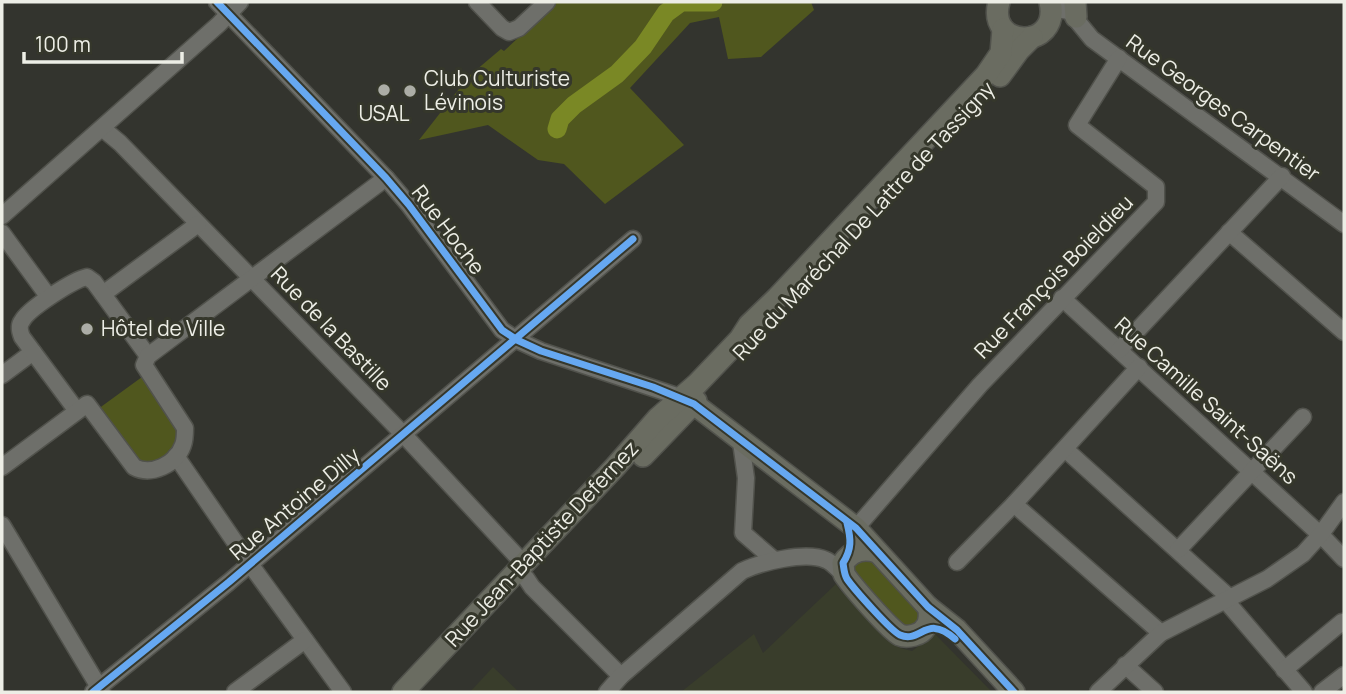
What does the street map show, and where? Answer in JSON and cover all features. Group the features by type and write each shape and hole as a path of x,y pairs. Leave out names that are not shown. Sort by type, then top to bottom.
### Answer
{"main road":[{"path":"999,2 998,17 1003,29 1014,37 1048,13"},
{"name":"Rue du Maréchal De Lattre de Tassigny","path":"688,401 962,119 1004,72 1048,13"},
{"name":"Rue du Maréchal De Lattre de Tassigny","path":"688,401 749,325 778,298 986,75 1002,53 1003,29"},
{"path":"688,401 852,525 877,552 934,627 948,633 1006,692"},
{"name":"Rue Jean-Baptiste Defernez","path":"403,692 525,571 688,401"},
{"path":"852,525 847,565 894,631 906,636 918,633 927,618"},
{"path":"847,565 864,549 877,552"},
{"name":"Rue Jean-Baptiste Defernez","path":"418,692 525,571"},
{"path":"927,618 957,630 1014,692"}],"street":[{"path":"2,216 102,128 223,8 240,2"},
{"path":"477,2 509,32 519,29 547,2"},
{"name":"Rue Hoche","path":"223,8 386,178 502,330 541,351 688,401"},
{"name":"Rue Georges Carpentier","path":"1048,13 1065,21 1077,15 1092,39 1344,223"},
{"name":"Rue François Boieldieu","path":"852,525 980,385 1156,202 1156,187 1077,125 1119,58"},
{"name":"Rue de la Bastille","path":"102,128 120,143 404,435 525,571 532,587 621,676"},
{"path":"1119,349 1282,176"},
{"path":"146,360 386,178"},
{"path":"103,294 198,224"},
{"path":"1229,232 1344,332"},
{"path":"2,233 48,296"},
{"name":"Rue Antoine Dilly","path":"98,691 517,340 633,239"},
{"path":"87,277 103,294 146,360 185,428 183,445 171,460 152,471 141,471 134,467 33,352 19,329 22,319 43,304 48,296 78,279 87,277"},
{"name":"Rue Camille Saint-Saëns","path":"1062,298 1321,534 1344,559"},
{"path":"2,375 33,352"},
{"path":"957,562 1139,367"},
{"path":"2,467 82,407"},
{"path":"1178,550 1303,417"},
{"path":"741,442 746,478 743,533 774,559"},
{"path":"1065,449 1178,550 1228,599 1304,692"},
{"path":"171,460 301,642 343,692"},
{"path":"746,478 758,468 770,463"},
{"path":"1098,692 1161,633 1267,579 1303,554 1344,502"},
{"path":"1014,504 1161,633"},
{"path":"2,525 98,691"},
{"path":"607,692 621,676 742,571 774,559 826,560 847,565"},
{"path":"1284,670 1343,623"},
{"path":"235,692 301,642"},
{"path":"301,642 330,692"},
{"path":"1125,665 1156,692"},
{"path":"1322,692 1344,675"}],"shaded area":[{"path":"836,584 900,648 912,651 935,634 992,692 681,692 754,634 763,653"},
{"path":"493,667 519,692 470,692"}],"green space":[{"path":"557,2 811,2 814,10 761,57 728,59 719,17 690,23 630,88 684,145 605,204 564,164 538,160 488,125 419,140 469,76 501,49 504,51"},
{"path":"142,377 181,430 172,451 153,461 137,460 98,409"},
{"path":"867,555 922,609 921,623 901,628 852,569 854,563"}],"waterway":[{"path":"557,129 560,119 574,105 617,74 643,47 666,13 681,2 713,2"}],"cycle path":[{"path":"217,2 386,178 502,330 541,351 653,387 694,404 856,528 928,607 957,630 1014,692"},
{"path":"93,692 229,582 633,239"},
{"path":"847,523 850,544 843,563 845,575 873,609 900,635 907,637 937,629 955,639"}],"place":[{"name":"USAL","path":"384,90"},
{"name":"Club Culturiste Lévinois","path":"410,91"},
{"name":"Hôtel de Ville","path":"87,329"}]}
